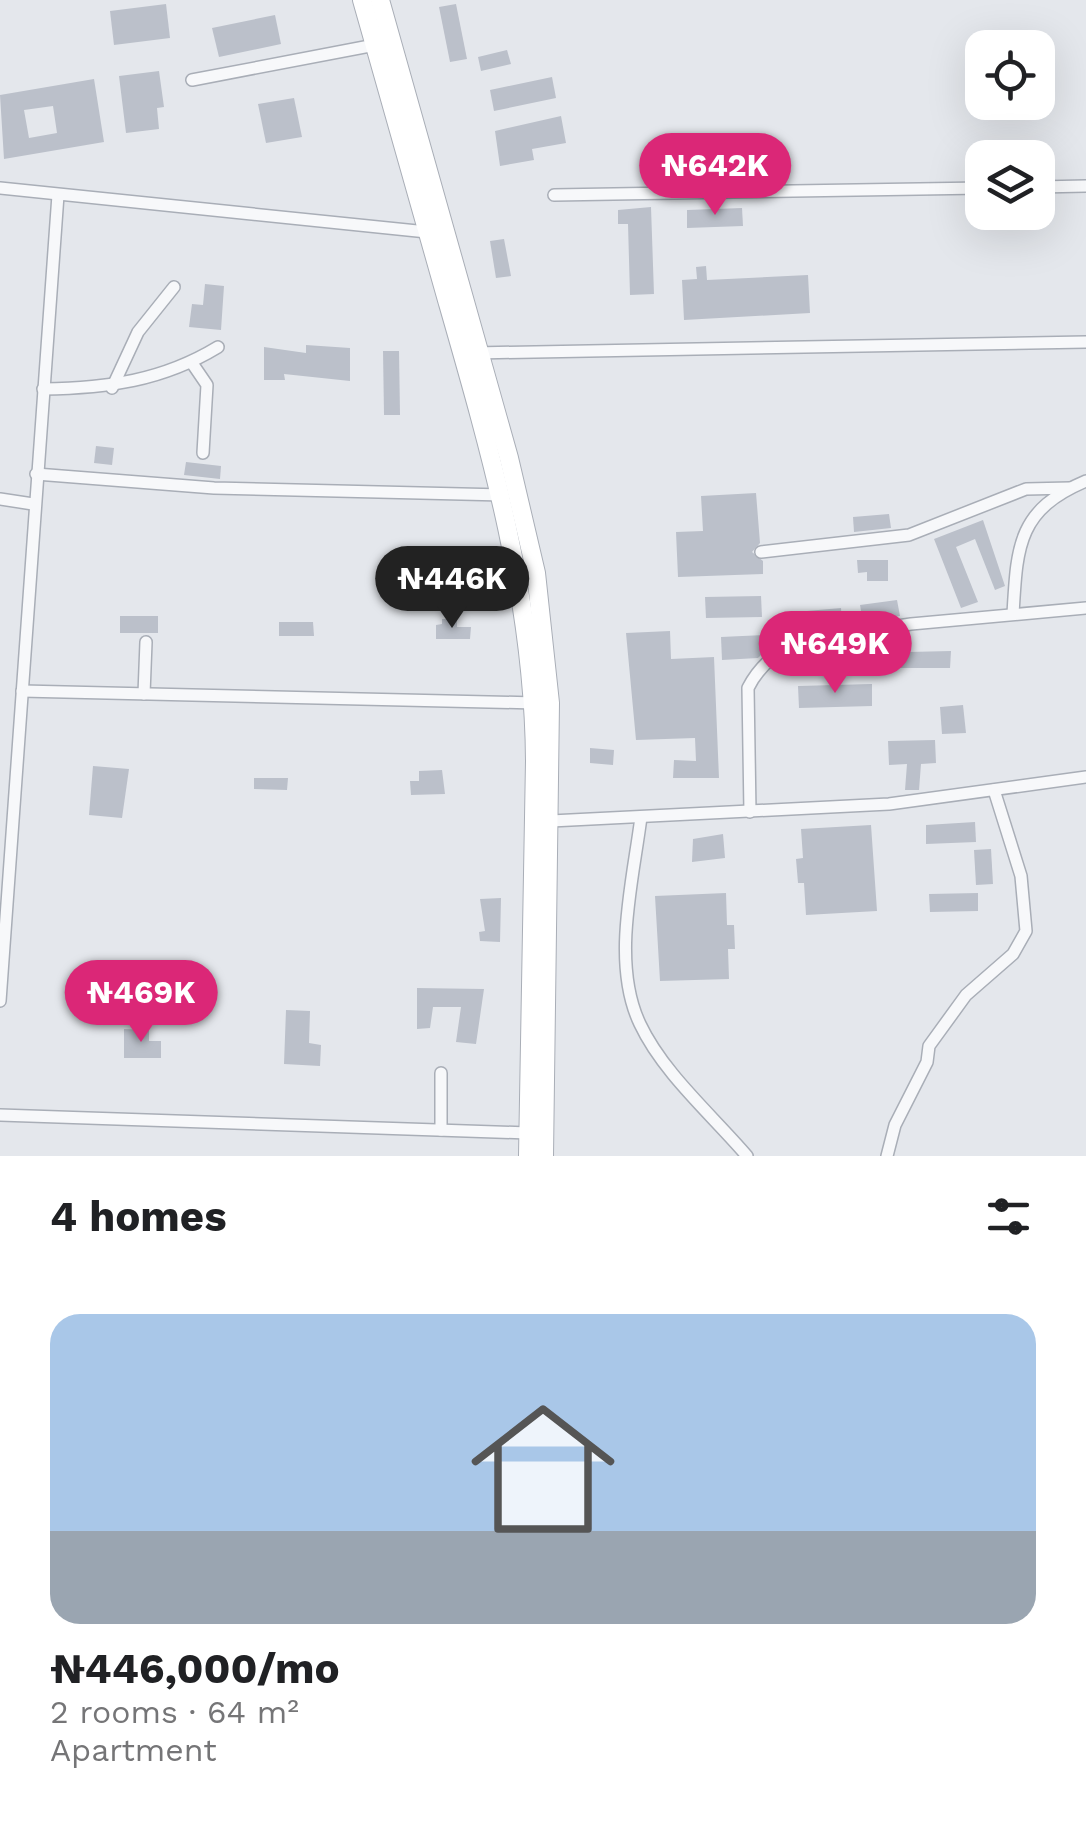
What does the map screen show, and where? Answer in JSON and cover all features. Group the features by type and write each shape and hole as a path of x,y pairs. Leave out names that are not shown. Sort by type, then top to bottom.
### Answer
{"main road":[{"path":"362,0 427,232 471,353 522,592 535,703 528,1156"},
{"path":"380,0 471,353 536,573 550,702 544,1156"}],"street":[{"path":"192,80 375,46"},
{"path":"1055,187 1086,186"},
{"path":"0,188 427,232"},
{"path":"554,195 965,188"},
{"path":"0,1002 2,921 58,194"},
{"path":"112,388 138,332 174,286"},
{"path":"471,353 1086,342"},
{"path":"43,388 112,388 192,363 218,347"},
{"path":"192,363 207,385 203,453"},
{"path":"36,474 214,488 502,495"},
{"path":"1013,614 1022,535 1042,506 1086,481"},
{"path":"761,552 909,535 1026,489 1070,488"},
{"path":"0,499 34,504"},
{"path":"750,812 748,688 756,673 782,649 798,641 873,630 1086,608"},
{"path":"144,694 146,642"},
{"path":"22,692 535,703"},
{"path":"551,821 889,804 1086,778"},
{"path":"886,1156 895,1125 927,1062 929,1046 966,995 1013,954 1026,930 1021,876 994,790"},
{"path":"642,817 628,934 632,1006 657,1052 747,1156"},
{"path":"440,1130 441,1073"},
{"path":"0,1115 528,1133"}],"building":[{"path":"166,4 170,38 114,45 110,11"},
{"path":"456,4 467,59 450,62 439,7"},
{"path":"275,15 281,44 219,57 212,28"},
{"path":"507,50 511,64 481,71 478,57"},
{"path":"159,71 164,107 157,108 159,129 126,133 119,76"},
{"path":"552,77 556,98 494,111 490,90"},
{"path":"94,79 104,142 4,159 0,95","holes":["53,106 57,133 29,138 24,110"]},
{"path":"294,98 302,137 266,143 258,104"},
{"path":"561,116 566,143 532,149 534,160 500,166 495,131"},
{"path":"651,207 654,294 630,295 628,224 618,224 618,210"},
{"path":"742,208 743,226 687,228 687,210"},
{"path":"504,239 511,276 496,278 490,241"},
{"path":"706,266 707,280 808,275 810,313 684,320 682,280 697,279 696,267"},
{"path":"205,284 224,286 221,330 189,327 192,304 203,305"},
{"path":"306,345 350,348 350,381 284,374 285,380 264,380 264,347 306,353"},
{"path":"383,351 399,351 400,415 384,415"},
{"path":"96,446 114,448 112,465 94,463"},
{"path":"186,462 221,466 220,479 184,475"},
{"path":"756,493 760,543 752,552 763,561 763,574 678,577 676,532 703,531 701,496"},
{"path":"889,514 891,528 854,532 853,517"},
{"path":"983,520 1005,586 995,590 975,539 956,547 978,602 961,608 934,539"},
{"path":"857,560 888,560 888,581 867,581 867,572 858,573"},
{"path":"761,596 762,617 706,618 705,597"},
{"path":"897,600 900,616 863,622 860,605"},
{"path":"841,608 842,623 809,627 807,611"},
{"path":"120,616 158,616 158,633 120,633"},
{"path":"442,619 457,619 457,627 471,627 470,639 436,639 436,625 442,624"},
{"path":"279,622 313,622 314,636 279,636"},
{"path":"670,631 671,659 714,657 719,778 673,778 674,760 696,761 695,738 636,740 626,633"},
{"path":"764,635 765,651 758,658 722,660 721,637"},
{"path":"951,651 950,668 867,668 866,653"},
{"path":"872,684 872,706 799,708 798,686"},
{"path":"963,705 966,733 942,734 940,707"},
{"path":"935,740 936,763 921,764 919,790 905,790 907,764 889,765 888,741"},
{"path":"590,748 614,750 613,765 590,763"},
{"path":"93,766 129,769 122,818 89,815"},
{"path":"442,770 445,794 411,795 410,781 419,781 419,771"},
{"path":"254,778 288,778 287,790 254,789"},
{"path":"975,822 976,842 926,844 926,825"},
{"path":"871,825 877,911 806,915 804,883 798,883 796,859 803,858 801,829"},
{"path":"723,834 725,858 692,862 693,839"},
{"path":"991,849 993,884 976,885 974,850"},
{"path":"726,893 727,925 734,925 735,949 728,949 729,979 660,981 655,896"},
{"path":"978,893 978,911 930,912 929,894"},
{"path":"501,898 500,942 480,941 479,932 485,931 480,899"},
{"path":"417,988 484,989 476,1044 456,1042 461,1007 433,1007 430,1028 417,1029"},
{"path":"286,1010 310,1011 309,1043 321,1045 320,1066 284,1064"},
{"path":"124,1029 149,1030 149,1041 161,1041 161,1058 124,1058"}]}
